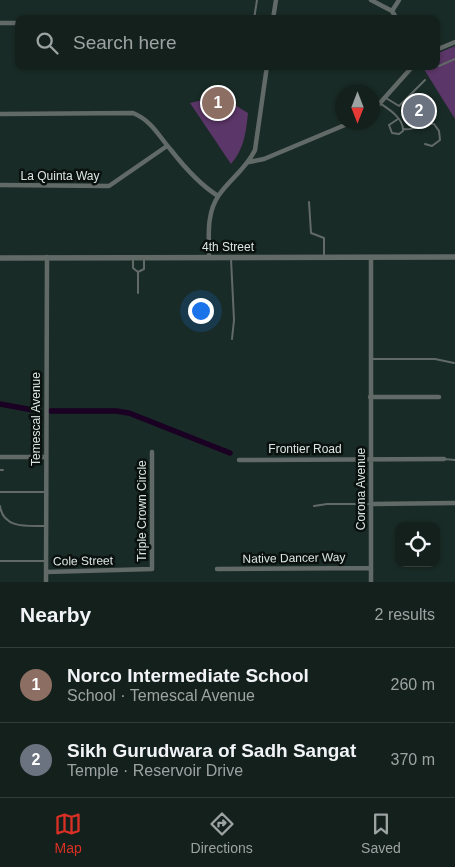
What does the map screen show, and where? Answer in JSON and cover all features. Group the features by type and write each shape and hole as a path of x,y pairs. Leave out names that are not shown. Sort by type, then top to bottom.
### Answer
{"street":[{"path":"274,15 276,0"},
{"path":"371,0 392,11 394,15"},
{"path":"392,11 400,0"},
{"path":"0,23 15,23"},
{"path":"440,48 455,42"},
{"path":"209,256 209,224 218,196 249,162 259,132 267,70"},
{"path":"381,104 410,70"},
{"path":"0,114 133,113 144,117 195,180 218,196"},
{"path":"249,162 264,159 335,129"},
{"name":"La Quinta Way","path":"0,186 109,186 168,146"},
{"name":"4th Street","path":"0,258 209,256 455,257"},
{"name":"Temescal Avenue","path":"46,582 47,257"},
{"name":"Corona Avenue","path":"371,257 371,582"},
{"path":"370,397 439,397"},
{"name":"Triple Crown Circle","path":"152,452 152,570"},
{"path":"0,457 46,457"},
{"name":"Frontier Road","path":"239,460 444,459"},
{"path":"371,504 455,503"},
{"name":"Native Dancer Way","path":"217,569 371,568"},
{"name":"Cole Street","path":"46,572 152,570"}],"lane":[{"path":"255,15 257,0"},
{"path":"440,65 455,59"},
{"path":"386,98 399,106 425,80"},
{"path":"381,104 398,119 404,128 413,130 427,122 434,124 439,131 440,140 432,146 425,144"},
{"path":"398,119 389,125 390,132 400,134 404,128"},
{"path":"309,202 311,233 324,238 323,257"},
{"path":"132,257 132,268 138,272"},
{"path":"138,272 144,269 144,257"},
{"path":"231,257 234,320 232,339"},
{"path":"138,272 138,294"},
{"path":"370,359 435,359 455,362"},
{"path":"444,459 455,460"},
{"path":"0,492 46,492"},
{"path":"314,506 327,504 371,504"},
{"path":"0,506 1,513 10,523 22,526 46,526"},
{"path":"0,561 46,560"}],"shaded area":[{"path":"455,46 455,119 424,70 440,70 440,52"},
{"path":"220,96 248,113 244,140 239,153 231,164 190,103"}],"waterway":[{"path":"0,404 38,411"},
{"path":"51,411 116,411 129,413 230,453"}],"place":[{"name":"Norco Intermediate School","path":"218,103"},
{"name":"Sikh Gurudwara of Sadh Sangat","path":"419,111"}]}
